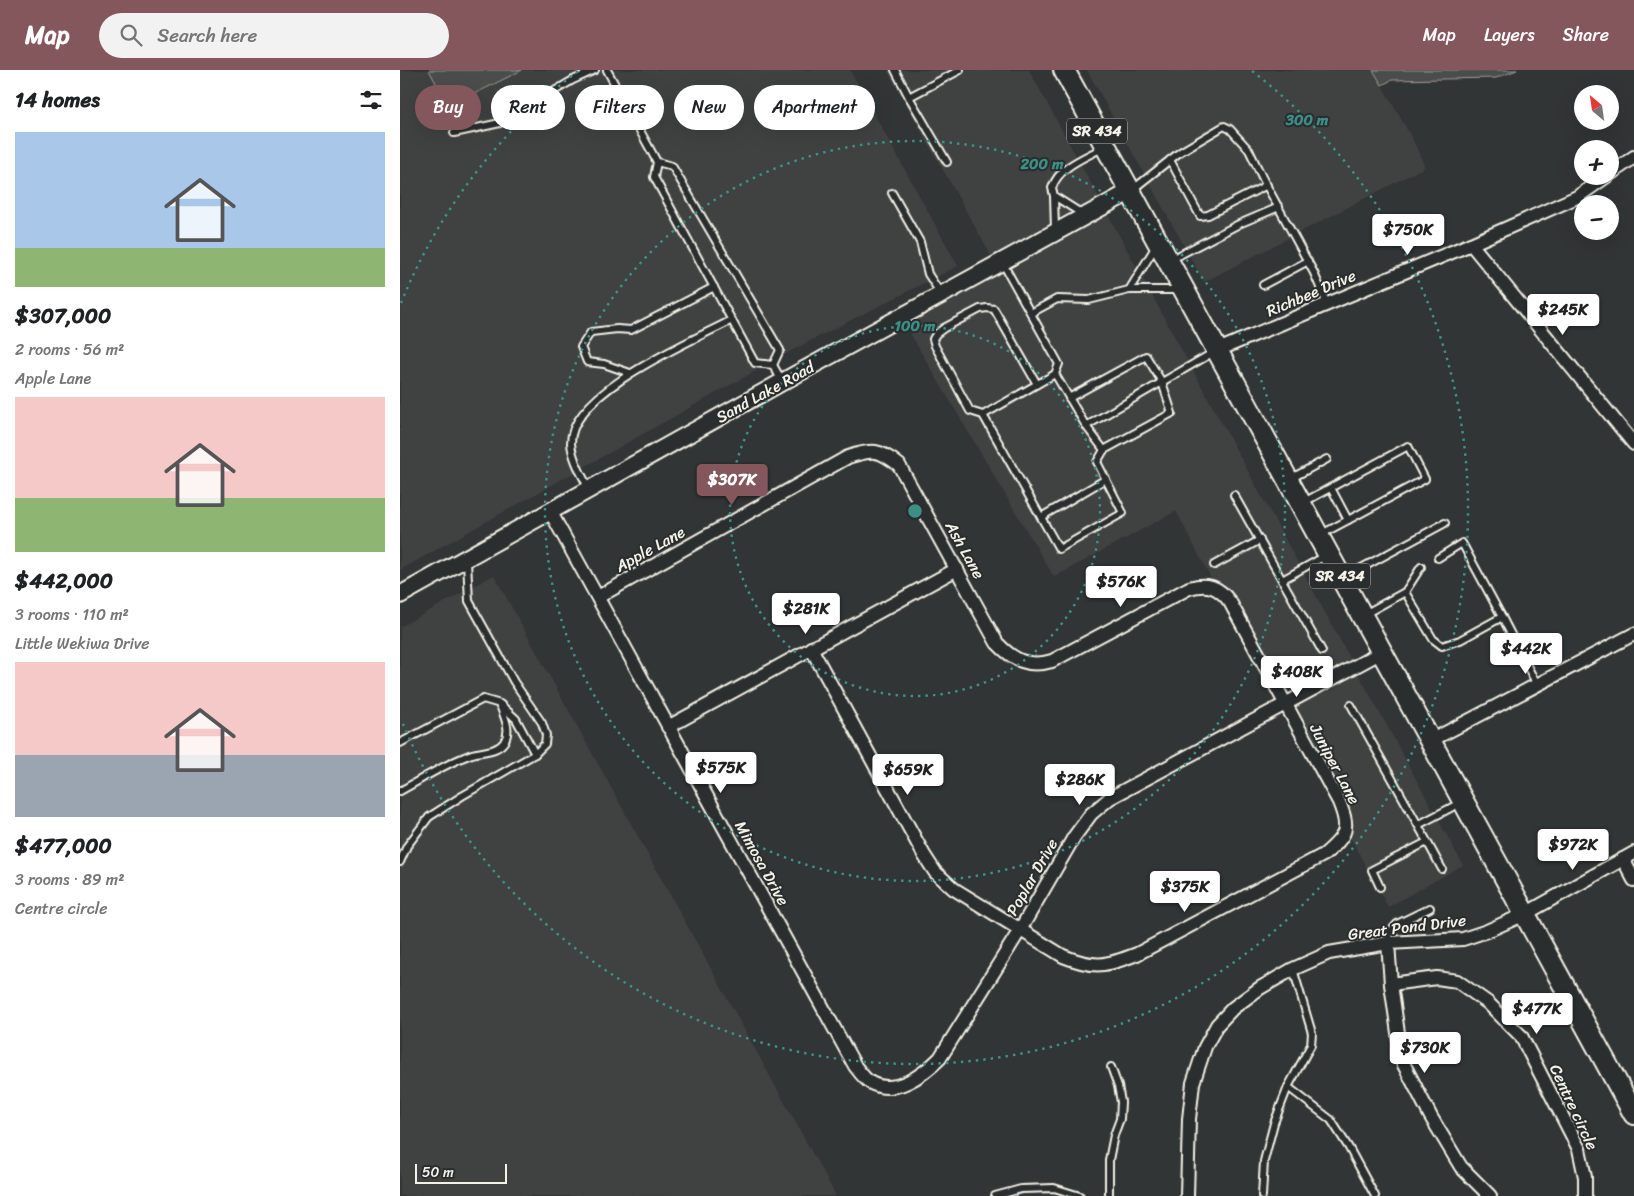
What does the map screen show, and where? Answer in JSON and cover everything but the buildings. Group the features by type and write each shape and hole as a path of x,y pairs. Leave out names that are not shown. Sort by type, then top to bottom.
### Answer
{"main road":[{"name":"SR 434","path":"1064,70 1634,1114"}],"street":[{"path":"1619,168 1634,157"},
{"name":"Richbee Drive","path":"1218,350 1471,244 1577,197 1594,185"},
{"name":"Sand Lake Road","path":"400,595 782,382 1131,191"},
{"path":"1471,244 1634,444"},
{"name":"Ash Lane","path":"878,451 899,465 997,642 1008,655 1024,662 1041,664 1052,661 1189,588 1202,585 1213,588"},
{"name":"Apple Lane","path":"598,597 848,457 863,452 878,451"},
{"name":"Mimosa Drive","path":"550,511 855,1066 871,1083 884,1087"},
{"path":"668,727 957,568"},
{"name":"Juniper Lane","path":"1020,930 1063,956 1082,964 1101,965 1117,962 1138,954 1325,854 1340,841 1345,830 1345,817 1339,802 1230,602 1222,592 1213,588"},
{"path":"1430,741 1634,634"},
{"path":"812,648 924,855 936,872 954,889 1020,930"},
{"name":"Poplar Drive","path":"884,1087 899,1086 915,1079 929,1070 940,1058 1020,930 1074,837 1091,814 1110,798 1382,652"},
{"path":"1628,856 1634,880"},
{"name":"Great Pond Drive","path":"1187,1196 1189,1119 1193,1083 1205,1047 1217,1026 1233,1008 1260,988 1293,969 1329,953 1388,943 1463,939 1487,931 1525,914 1628,856"},
{"path":"1388,943 1391,984 1402,1061 1461,1167 1490,1196"},
{"name":"Centre circle","path":"1391,984 1437,978 1457,981 1488,1003 1522,1036 1579,1149 1585,1177 1585,1196"}],"lane":[{"path":"454,133 500,123 573,80 595,70"},
{"path":"607,70 657,162 654,177 754,363 773,365"},
{"path":"896,70 909,97 947,162"},
{"path":"909,97 960,70"},
{"path":"1131,191 1180,152 1224,126 1230,129 1249,150 1308,261 1328,304"},
{"path":"1055,233 1052,188 1058,176 1065,169 1106,146"},
{"path":"1170,160 1200,216 1208,215 1267,185"},
{"path":"657,162 672,166 780,350 773,365"},
{"path":"892,193 920,242 928,274 941,295"},
{"path":"1054,196 1085,216"},
{"path":"1168,260 1239,224 1278,207"},
{"path":"1129,290 1158,242"},
{"path":"1263,285 1308,261"},
{"path":"984,416 1055,374 1059,364 1002,262"},
{"path":"630,373 604,364 587,362 581,347 591,332 617,329 631,330 714,287"},
{"path":"1031,313 1057,299 1089,300 1129,290 1184,290"},
{"path":"1038,384 994,309 980,309 944,328 933,339 970,411 984,416 1059,549 1123,513 1097,462 1104,450 1172,413 1162,382 1146,356 1069,398"},
{"path":"589,490 574,459 571,444 572,433 582,416 598,397 630,373 732,320"},
{"path":"1086,426 1218,350"},
{"path":"773,365 782,382"},
{"path":"1055,374 1086,426 1104,450"},
{"path":"1301,504 1408,446 1425,479 1318,536"},
{"path":"1289,480 1327,459"},
{"path":"1041,517 1106,480"},
{"path":"1331,488 1348,520"},
{"path":"1234,495 1322,651"},
{"path":"1342,578 1445,522"},
{"path":"1214,565 1260,540"},
{"path":"1438,558 1462,543 1537,685"},
{"path":"1282,580 1328,554"},
{"path":"400,862 406,846 429,817 534,754 545,744 546,735 542,723 514,682 469,601 466,558"},
{"path":"1362,615 1405,592 1421,566"},
{"path":"1405,592 1433,640 1442,646 1460,640 1502,617"},
{"path":"400,743 483,699 500,704 516,719 534,754"},
{"path":"400,791 472,754 488,752 504,742 508,728 500,704"},
{"path":"1351,705 1442,869"},
{"path":"1418,825 1464,801"},
{"path":"1380,887 1372,870 1427,842"},
{"path":"1388,943 1390,932 1397,924 1430,908"},
{"path":"1262,1196 1264,1161 1274,1123 1288,1088 1311,1045 1312,1033 1293,969"},
{"path":"1109,1196 1109,1160 1114,1135 1120,1119 1121,1102 1118,1086 1110,1067"},
{"path":"1288,1088 1331,1120 1349,1148 1375,1196"},
{"path":"995,1196 1021,1189 1054,1188 1080,1196"}],"shaded area":[{"path":"400,70 850,70 858,85 754,85 754,130 875,130 875,115 958,266 800,346 400,570"},
{"path":"429,70 522,70 481,90 481,85 437,85"},
{"path":"887,70 1029,70 1100,200 993,259"},
{"path":"1087,70 1373,70 1412,138 1425,167 1204,282"},
{"path":"1373,70 1517,70 1496,78 1392,80 1382,85"},
{"path":"1107,213 1351,660 1287,696 1235,599 1221,583 1212,580 1176,511 1054,577 904,323"},
{"path":"494,575 836,1196 400,1196 400,627"},
{"path":"1358,673 1463,865 1388,907 1350,837 1353,827 1345,800 1294,708"}]}
